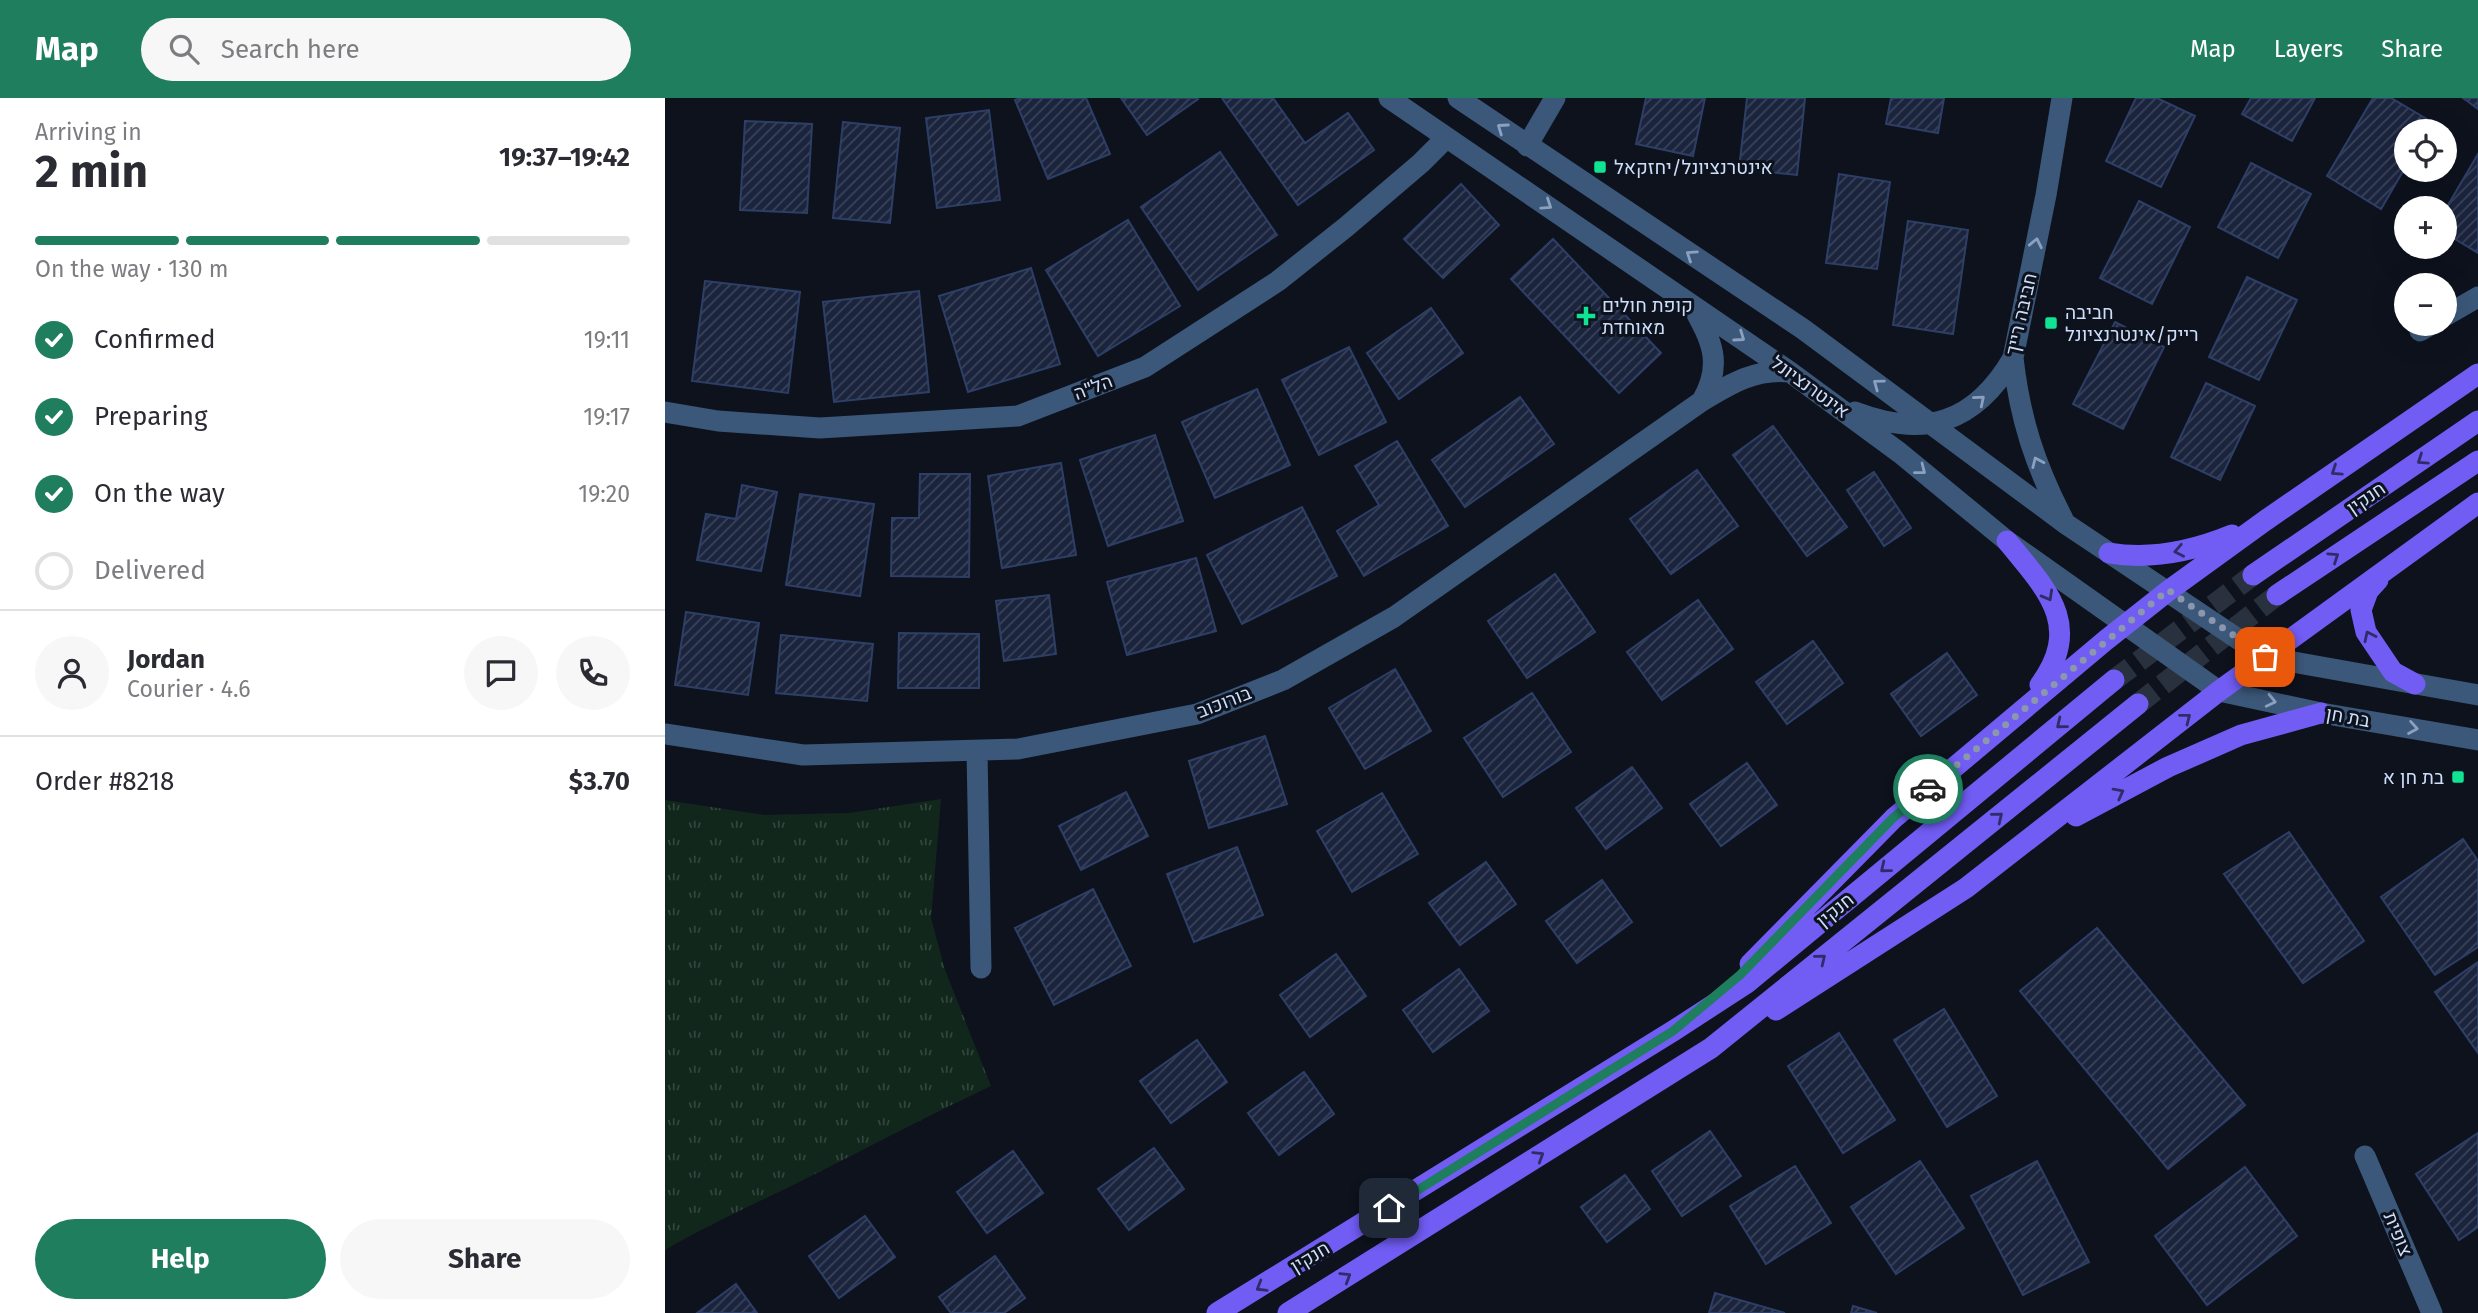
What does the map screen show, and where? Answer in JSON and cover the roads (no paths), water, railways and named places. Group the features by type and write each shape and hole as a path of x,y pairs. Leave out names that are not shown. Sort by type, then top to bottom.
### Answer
{"main road":[{"path":"1673,1031 1740,975 1893,818 2126,624 2168,590 2266,520 2478,374"},
{"name":"חנקין","path":"2253,575 2478,421"},
{"name":"חנקין","path":"2277,595 2478,461"},
{"path":"1711,1048 1816,986 1966,888 2265,657 2478,503"},
{"path":"2109,553 2141,556 2180,551 2212,544 2266,520"},
{"path":"2007,541 2049,597 2056,611 2061,637 2059,653 2052,668 2015,715"},
{"path":"2392,564 2368,591 2361,610 2363,621 2372,644 2393,672 2415,684"},
{"name":"חנקין","path":"1217,1313 1747,983 2114,680"},
{"name":"חנקין","path":"1288,1313 1711,1048 2138,704"},
{"path":"2016,850 2168,767 2241,736 2321,713"}],"street":[{"name":"אינטרנציונל","path":"1389,98 1828,399 1932,478 2007,541 2220,691"},
{"path":"1458,98 1804,329 2066,524 2265,657 2478,695"},
{"path":"1527,146 1555,98"},
{"name":"חביבה רייך","path":"1828,399 1857,413 1895,424 1933,424 1957,416 1996,385 2013,358 2046,195 2062,98"},
{"name":"הל\"ה","path":"665,412 718,421 820,428 1018,416 1145,367 1267,288 1346,227 1447,138"},
{"path":"2457,309 2478,297"},
{"path":"1690,302 1705,329 1714,355 1712,379 1702,401"},
{"path":"2013,358 2018,401 2032,451 2066,524"},
{"name":"בורוכוב","path":"665,734 803,755 977,751 1018,749 1198,714 1283,680 1394,617 1702,401 1751,374 1777,370 1790,372"},
{"name":"בת חן","path":"2220,691 2321,713 2478,740"},
{"path":"977,751 981,968"},
{"name":"צופית","path":"2365,1156 2432,1313"}],"tunnel":[{"path":"2114,680 2253,575"},
{"path":"2138,704 2277,595"}],"place":[{"name":"אינטרנציונל/יחזקאל","path":"1600,167"},
{"name":"קופת חולים מאוחדת","path":"1586,316"},
{"name":"חביבה רייק/אינטרנציונל","path":"2051,323"},
{"name":"בת חן א","path":"2458,777"}]}
